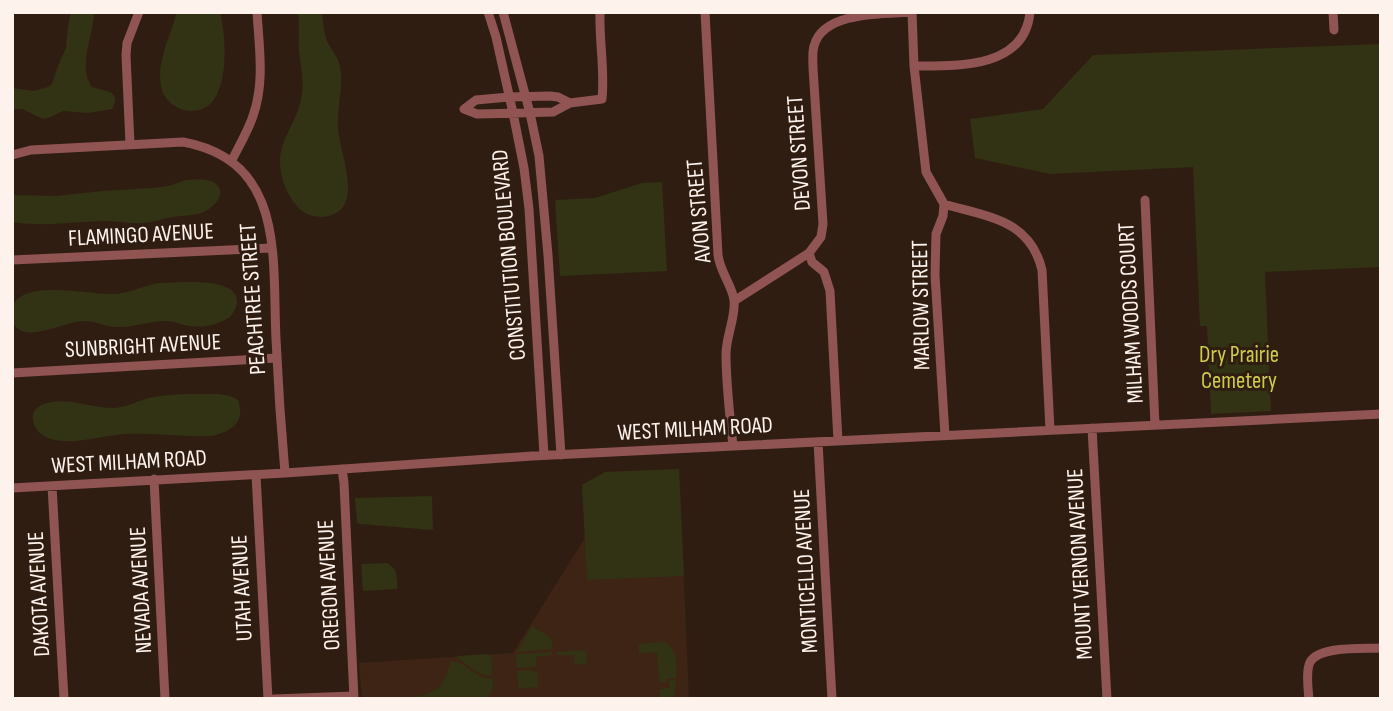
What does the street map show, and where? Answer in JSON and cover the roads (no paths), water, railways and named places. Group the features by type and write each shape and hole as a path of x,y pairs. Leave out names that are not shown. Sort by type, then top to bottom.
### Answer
{"street":[{"path":"130,144 126,55 127,43 139,12"},
{"path":"12,155 31,150 183,142 202,145 232,160 249,127 257,103 261,75 257,12"},
{"name":"CONSTITUTION BOULEVARD","path":"488,12 496,37 524,168 529,209 544,455"},
{"name":"CONSTITUTION BOULEVARD","path":"503,12 526,96 538,156 548,256 561,455"},
{"path":"570,103 558,97 526,96 476,100 464,109 477,114 553,112 570,103 602,99 604,79 600,12"},
{"name":"AVON STREET","path":"705,12 719,266 734,301"},
{"path":"912,12 914,66 926,172 944,204 998,219 1013,227 1023,234 1038,256 1042,271 1050,430"},
{"name":"DEVON STREET","path":"809,254 821,236 823,224 813,68 817,38 841,20 852,16 912,12"},
{"path":"914,66 963,65 987,61 1009,50 1025,33 1030,12"},
{"path":"1333,12 1334,30"},
{"name":"PEACHTREE STREET","path":"232,160 243,170 263,203 270,226 285,473"},
{"name":"MILHAM WOODS COURT","path":"1145,200 1155,425"},
{"name":"MARLOW STREET","path":"944,204 943,216 936,234 935,275 945,435"},
{"name":"FLAMINGO AVENUE","path":"12,261 272,248"},
{"path":"733,446 726,353 734,301 809,254 812,262 824,272 830,291 838,441"},
{"name":"SUNBRIGHT AVENUE","path":"12,373 277,358"},
{"name":"WEST MILHAM ROAD","path":"12,488 256,475 544,455 1381,414"},
{"name":"MOUNT VERNON AVENUE","path":"1092,428 1107,699"},
{"name":"MONTICELLO AVENUE","path":"818,442 832,699"},
{"name":"OREGON AVENUE","path":"342,469 354,697"},
{"name":"UTAH AVENUE","path":"256,475 268,699"},
{"name":"NEVADA AVENUE","path":"154,480 165,699"},
{"name":"DAKOTA AVENUE","path":"52,486 64,699"},
{"path":"1309,699 1309,665 1313,658 1331,651 1381,648"},
{"path":"274,699 354,697"}],"park label":[{"name":"Dry Prairie Cemetery","path":"1239,368"}]}
